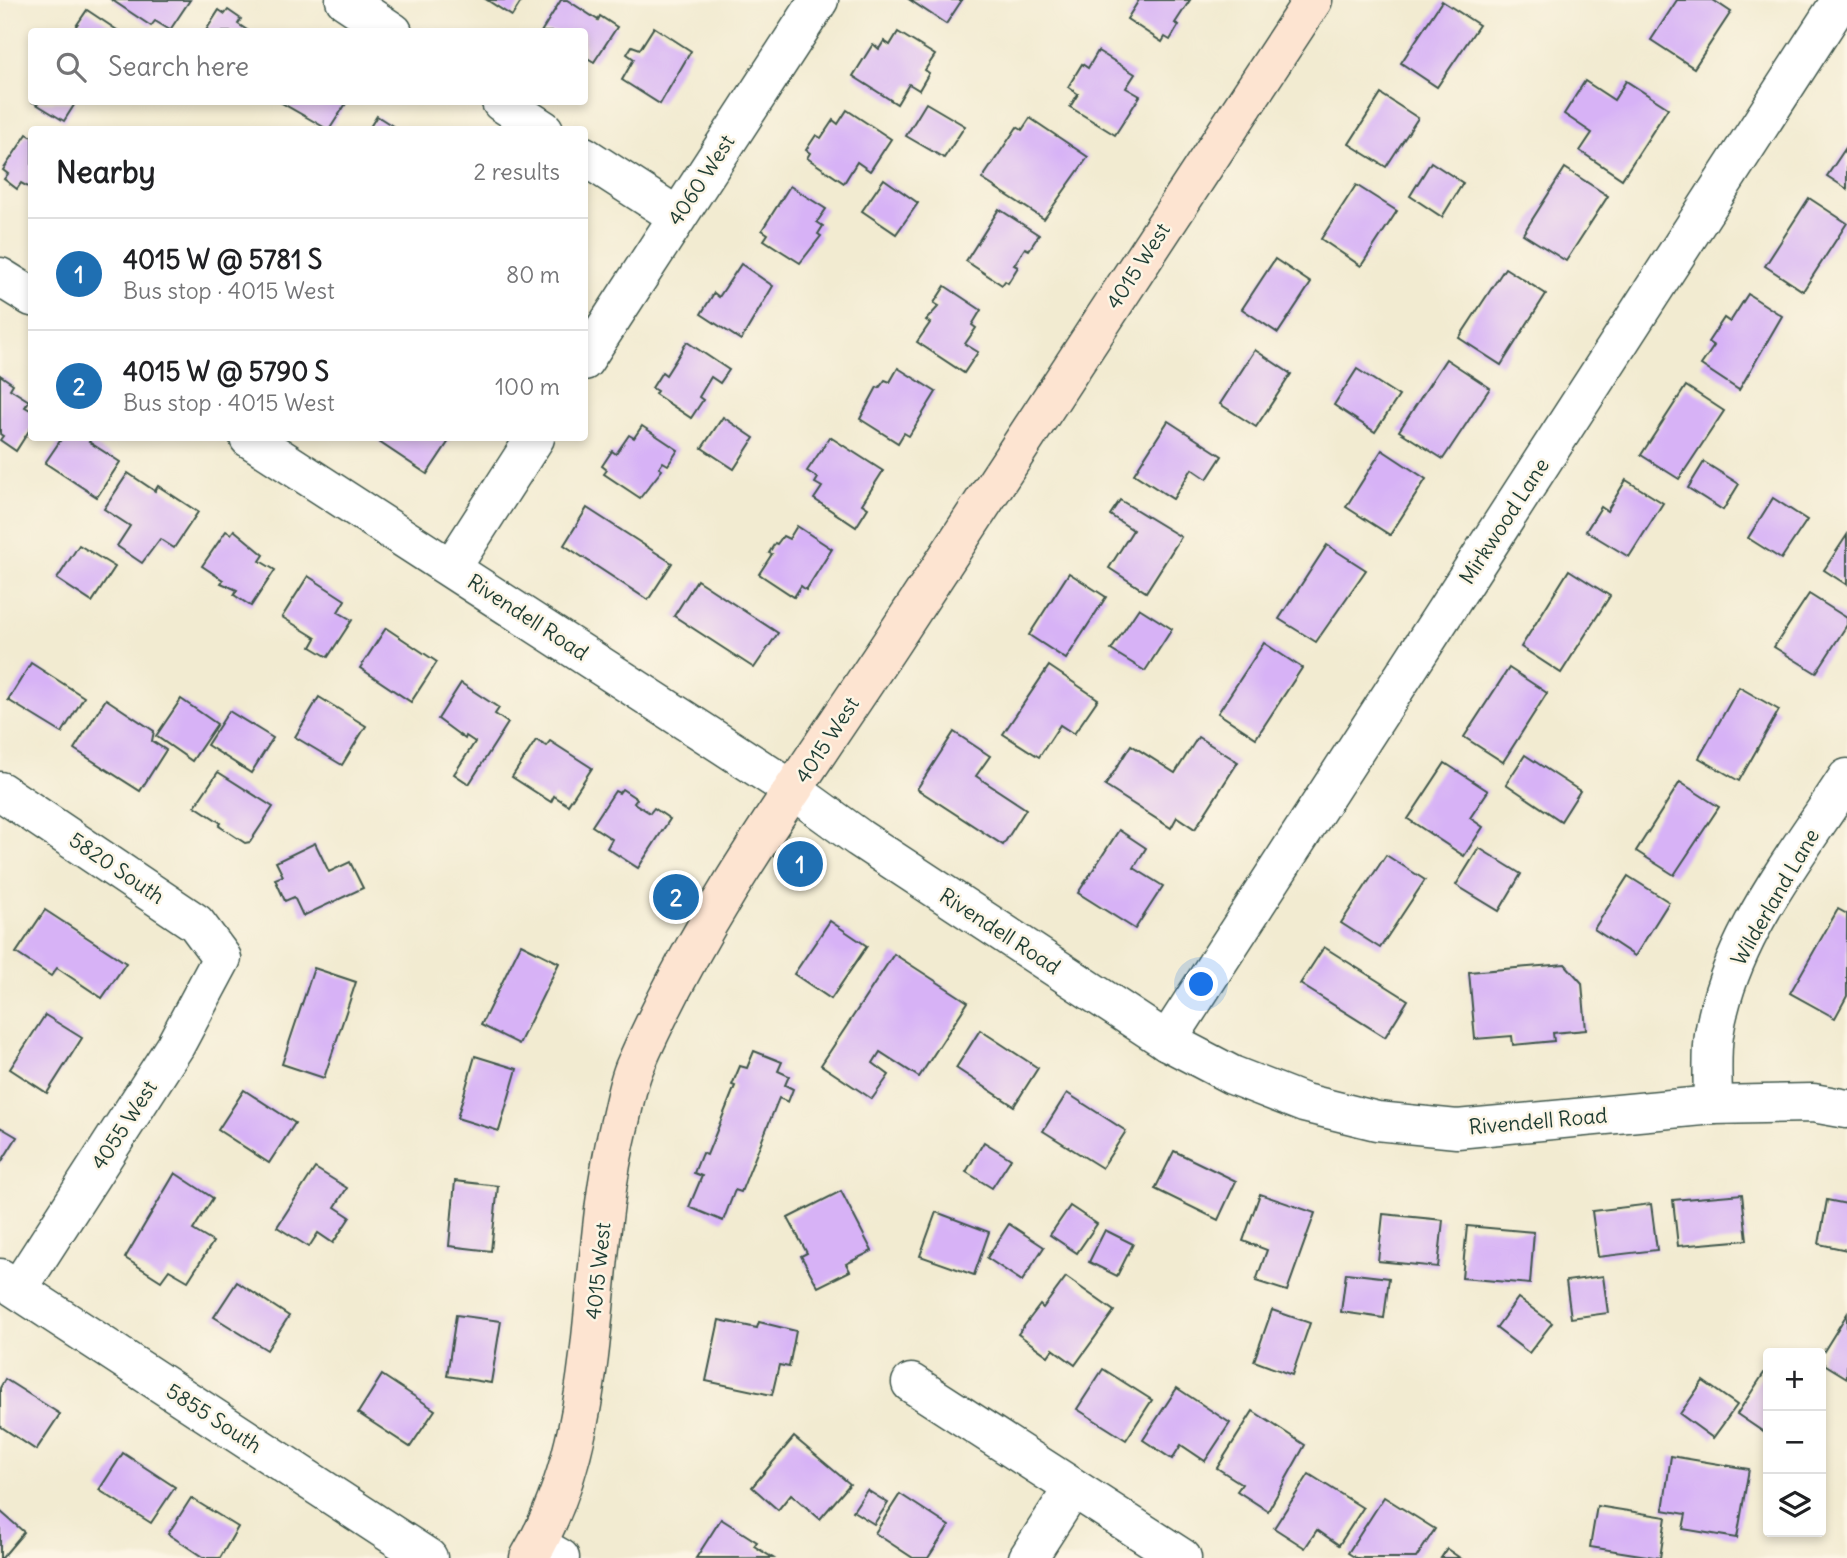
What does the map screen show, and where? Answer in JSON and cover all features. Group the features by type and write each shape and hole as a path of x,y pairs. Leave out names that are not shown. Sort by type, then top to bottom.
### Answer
{"street":[{"path":"345,0 387,28"},
{"name":"4060 West","path":"588,355 819,0"},
{"name":"4015 West","path":"542,1554 577,1438 591,1344 610,1160 632,1072 673,984 794,791 1312,0"},
{"name":"Mirkwood Lane","path":"1167,1041 1841,0"},
{"path":"506,105 538,126"},
{"path":"588,159 677,216"},
{"path":"0,277 28,294"},
{"name":"Rivendell Road","path":"254,441 794,791 859,838 1167,1041 1232,1075 1304,1103 1377,1121 1457,1129 1713,1105 1813,1103 1847,1109"},
{"path":"452,567 533,441"},
{"name":"Wilderland Lane","path":"1713,1105 1714,1035 1733,962 1772,894 1847,778"},
{"name":"5820 South","path":"0,791 197,923 222,958"},
{"name":"4055 West","path":"9,1283 175,1046 222,958"},
{"name":"5855 South","path":"9,1283 428,1558"},
{"path":"911,1383 1182,1558"},
{"path":"1028,1558 1073,1488"}],"building":[{"path":"112,0 190,0 171,28 155,21 151,26"},
{"path":"487,0 522,0 512,16"},
{"path":"561,0 567,0 598,20 600,16 617,27 594,62 588,58 588,28 544,28"},
{"path":"910,0 962,0 946,24"},
{"path":"1139,0 1190,0 1175,23 1179,25 1170,40 1165,37 1162,42 1127,19"},
{"path":"1677,0 1713,0 1731,12 1694,68 1651,40"},
{"path":"1442,1 1479,25 1437,87 1401,63"},
{"path":"87,10 114,28 75,28"},
{"path":"219,10 225,14 228,10 241,19 238,24 244,28 208,28"},
{"path":"654,27 691,51 660,104 622,80 634,59 627,54 632,46 640,49"},
{"path":"898,32 935,55 925,70 929,73 919,90 909,84 897,104 853,76 873,44 879,49 884,41 890,45"},
{"path":"1098,51 1135,74 1126,88 1140,96 1115,135 1070,107 1078,94 1068,87 1082,64 1088,68"},
{"path":"1585,81 1614,100 1626,81 1668,108 1622,179 1580,151 1592,133 1564,114"},
{"path":"1381,94 1418,118 1386,167 1349,144"},
{"path":"926,103 965,126 944,158 906,136"},
{"path":"38,105 74,105 64,121"},
{"path":"285,105 345,105 332,126 322,126"},
{"path":"847,110 891,139 870,171 857,162 844,183 807,158 810,153 806,150 816,135 821,138 833,120 838,124"},
{"path":"377,116 393,126 371,126"},
{"path":"1030,118 1088,157 1044,219 982,179 1017,127 1022,130"},
{"path":"28,135 28,187 21,183 17,189 4,179 8,174 3,170"},
{"path":"1847,146 1847,189 1827,176"},
{"path":"1431,162 1463,183 1442,217 1410,196"},
{"path":"1565,168 1608,196 1566,261 1523,234"},
{"path":"884,179 918,203 896,234 862,211"},
{"path":"1356,185 1397,211 1361,266 1321,239"},
{"path":"790,186 826,209 817,222 823,226 818,234 821,236 800,263 764,240 768,234 762,230"},
{"path":"1809,198 1847,223 1803,291 1765,266"},
{"path":"999,209 1039,235 1029,250 1025,248 1014,265 1018,267 1008,283 1005,281 1002,285 966,261"},
{"path":"1275,259 1311,283 1278,333 1242,309"},
{"path":"741,264 773,286 741,340 701,314 714,293 719,297"},
{"path":"1505,268 1546,294 1501,365 1459,338"},
{"path":"945,286 981,310 972,325 976,328 965,344 978,352 964,373 917,342 930,323 926,320 939,306 934,303"},
{"path":"1748,294 1782,316 1739,390 1701,365 1714,346 1708,342 1724,318 1730,322"},
{"path":"687,342 729,370 720,383 711,377 699,397 703,400 691,418 655,394 657,391 652,388 662,372 666,375"},
{"path":"1255,350 1291,374 1256,427 1220,404"},
{"path":"1446,359 1490,388 1443,459 1399,431"},
{"path":"898,368 936,392 909,436 904,433 898,443 860,419 877,387 885,380 890,382"},
{"path":"1357,369 1399,396 1375,432 1334,405"},
{"path":"0,375 13,384 10,389 28,400 25,407 28,409 28,432 16,451 0,440 3,436 0,434"},
{"path":"1686,386 1724,411 1679,479 1641,455"},
{"path":"723,417 754,438 734,469 702,448"},
{"path":"1168,421 1222,456 1207,479 1192,469 1173,499 1134,474"},
{"path":"642,426 678,450 668,465 663,462 659,468 662,470 640,498 604,474 607,470 602,466 612,451 616,454 629,435 634,438"},
{"path":"830,437 883,471 862,504 868,508 856,527 814,499 822,487 815,483 818,478 807,471"},
{"path":"60,441 90,441 120,462 97,497 45,463"},
{"path":"380,441 449,441 427,474"},
{"path":"1382,450 1426,479 1390,535 1346,507"},
{"path":"1704,462 1739,484 1723,510 1688,488"},
{"path":"128,473 155,491 158,486 198,512 174,548 160,539 142,563 117,546 130,526 104,509"},
{"path":"1626,480 1663,503 1629,557 1586,531 1601,507 1607,511"},
{"path":"1773,498 1807,520 1781,559 1748,538"},
{"path":"1120,500 1181,537 1146,592 1109,568 1133,530 1110,515"},
{"path":"587,508 672,563 648,600 564,545"},
{"path":"797,526 832,549 806,590 801,586 794,597 759,574 772,554 769,553 775,543 783,536 789,539"},
{"path":"234,530 264,555 260,561 275,570 251,606 234,595 237,590 221,583 223,580 202,566 226,531 231,534"},
{"path":"1847,535 1847,585 1824,570"},
{"path":"79,545 115,567 92,602 57,579"},
{"path":"1327,545 1366,570 1316,642 1279,619"},
{"path":"1569,570 1610,596 1561,673 1521,647"},
{"path":"1069,573 1106,597 1066,659 1029,635"},
{"path":"308,576 345,600 338,612 352,620 328,657 311,647 316,638 282,617"},
{"path":"697,580 778,633 754,668 674,616"},
{"path":"1809,594 1847,618 1847,625 1816,673 1774,647"},
{"path":"1139,608 1172,629 1145,671 1111,650"},
{"path":"386,628 437,662 411,702 360,668"},
{"path":"1264,643 1302,668 1256,738 1218,713"},
{"path":"31,663 84,697 62,733 8,700"},
{"path":"1049,666 1098,699 1074,734 1060,725 1039,757 1003,734"},
{"path":"1509,668 1547,693 1503,762 1464,737"},
{"path":"461,683 499,708 495,714 508,723 469,784 454,774 475,742 466,736 465,739 438,719"},
{"path":"1739,687 1779,710 1739,781 1699,758"},
{"path":"319,697 366,726 342,765 295,737"},
{"path":"106,699 154,731 152,741 166,750 140,791 74,749"},
{"path":"181,699 217,724 192,761 156,736"},
{"path":"229,711 273,738 251,773 207,745"},
{"path":"954,732 990,756 976,776 1026,809 1003,845 917,789"},
{"path":"1198,737 1238,762 1195,829 1177,817 1171,828 1105,786 1131,745 1175,773"},
{"path":"536,740 546,746 550,741 592,768 568,805 554,796 551,802 512,777"},
{"path":"1525,755 1580,791 1561,821 1506,784"},
{"path":"1445,763 1488,791 1470,818 1483,827 1464,856 1408,819"},
{"path":"218,772 273,807 250,842 245,843 219,826 221,823 195,806"},
{"path":"1680,782 1719,807 1674,875 1636,851"},
{"path":"622,789 637,799 634,803 650,813 654,808 670,819 638,868 607,848 612,839 592,826 615,791 619,793"},
{"path":"1119,830 1146,848 1134,868 1163,886 1135,929 1078,893"},
{"path":"315,843 329,872 350,862 363,888 303,916 294,897 285,901 275,879 283,876 276,862"},
{"path":"1479,848 1521,874 1499,911 1456,885"},
{"path":"1386,855 1425,880 1380,948 1341,923"},
{"path":"1628,876 1669,902 1635,956 1594,929"},
{"path":"1838,909 1847,914 1847,996 1835,1018 1790,993"},
{"path":"45,910 126,963 102,998 57,968 51,976 16,953"},
{"path":"830,921 867,946 831,999 794,974"},
{"path":"521,944 559,963 519,1044 481,1025"},
{"path":"1324,947 1408,1000 1385,1037 1300,984"},
{"path":"894,954 968,1002 919,1077 880,1052 873,1063 889,1075 872,1099 821,1065"},
{"path":"1565,964 1582,983 1586,1030 1553,1033 1554,1041 1513,1045 1512,1036 1475,1039 1469,972"},
{"path":"314,968 356,982 324,1078 282,1064"},
{"path":"45,1015 82,1038 47,1093 10,1069"},
{"path":"980,1030 1038,1068 1014,1106 956,1068"},
{"path":"754,1051 782,1062 778,1071 789,1076 785,1085 793,1089 788,1102 779,1098 741,1192 735,1190 723,1221 689,1207 702,1176 694,1173 702,1153 707,1155 735,1086 732,1085 740,1066 747,1068"},
{"path":"475,1056 517,1069 499,1131 457,1118"},
{"path":"244,1090 295,1123 269,1163 218,1130"},
{"path":"1067,1093 1126,1131 1102,1168 1043,1131"},
{"path":"0,1127 17,1137 0,1164"},
{"path":"984,1142 1011,1159 992,1188 966,1172"},
{"path":"1174,1151 1236,1181 1218,1220 1155,1189"},
{"path":"315,1168 347,1188 335,1207 350,1217 333,1243 318,1233 309,1247 277,1227"},
{"path":"175,1173 213,1198 193,1230 213,1242 188,1281 169,1270 161,1281 125,1258"},
{"path":"455,1181 498,1186 491,1251 449,1246"},
{"path":"841,1191 872,1251 846,1264 850,1271 818,1287 801,1256 807,1253 788,1218"},
{"path":"1260,1194 1315,1213 1287,1291 1256,1281 1267,1250 1243,1241"},
{"path":"1742,1194 1747,1240 1678,1246 1673,1200"},
{"path":"1827,1200 1847,1204 1847,1250 1819,1244"},
{"path":"1651,1204 1657,1250 1598,1257 1592,1211"},
{"path":"1070,1206 1097,1224 1077,1253 1050,1235"},
{"path":"936,1212 989,1232 974,1275 920,1256"},
{"path":"1383,1214 1443,1220 1438,1267 1378,1261"},
{"path":"1009,1224 1044,1247 1022,1281 987,1258"},
{"path":"1467,1226 1534,1232 1530,1284 1462,1278"},
{"path":"1105,1230 1133,1244 1117,1276 1089,1262"},
{"path":"1346,1273 1389,1278 1384,1318 1341,1312"},
{"path":"1603,1276 1608,1313 1571,1318 1566,1281"},
{"path":"1066,1277 1114,1311 1075,1365 1053,1349 1048,1356 1018,1334 1040,1305 1043,1308"},
{"path":"237,1282 289,1316 267,1350 214,1317"},
{"path":"1518,1298 1552,1323 1529,1353 1496,1328"},
{"path":"1272,1310 1310,1323 1292,1375 1254,1361"},
{"path":"1847,1314 1847,1378 1826,1365 1826,1348"},
{"path":"456,1315 501,1321 491,1383 447,1376"},
{"path":"719,1320 757,1328 759,1322 796,1331 789,1367 779,1365 772,1395 706,1381"},
{"path":"1103,1369 1152,1400 1126,1440 1077,1409"},
{"path":"382,1375 435,1410 410,1447 358,1413"},
{"path":"1763,1375 1763,1432 1737,1414"},
{"path":"5,1379 60,1414 36,1450 0,1426 0,1388"},
{"path":"1703,1381 1737,1405 1713,1438 1680,1414"},
{"path":"1177,1388 1230,1423 1205,1461 1181,1445 1172,1459 1143,1440"},
{"path":"1253,1411 1305,1445 1268,1511 1237,1491 1242,1484 1217,1468"},
{"path":"794,1437 850,1484 820,1519 791,1494 778,1510 752,1487"},
{"path":"123,1453 175,1487 151,1523 99,1490"},
{"path":"1671,1456 1749,1469 1737,1538 1683,1529 1686,1514 1663,1510"},
{"path":"1309,1474 1363,1508 1339,1545 1317,1530 1305,1548 1274,1528"},
{"path":"867,1490 888,1503 874,1524 853,1511"},
{"path":"900,1494 949,1526 928,1558 913,1558 875,1533"},
{"path":"1384,1497 1435,1529 1416,1558 1356,1558 1348,1553"},
{"path":"191,1498 238,1527 220,1558 204,1558 168,1534"},
{"path":"1597,1506 1666,1517 1660,1558 1590,1547"},
{"path":"0,1511 24,1532 2,1558 0,1558"},
{"path":"721,1519 757,1542 754,1546 773,1558 696,1558"},
{"path":"1447,1549 1460,1558 1441,1558"}],"place":[{"name":"4015 W @ 5781 S","path":"800,864"},
{"name":"4015 W @ 5790 S","path":"676,897"}]}
